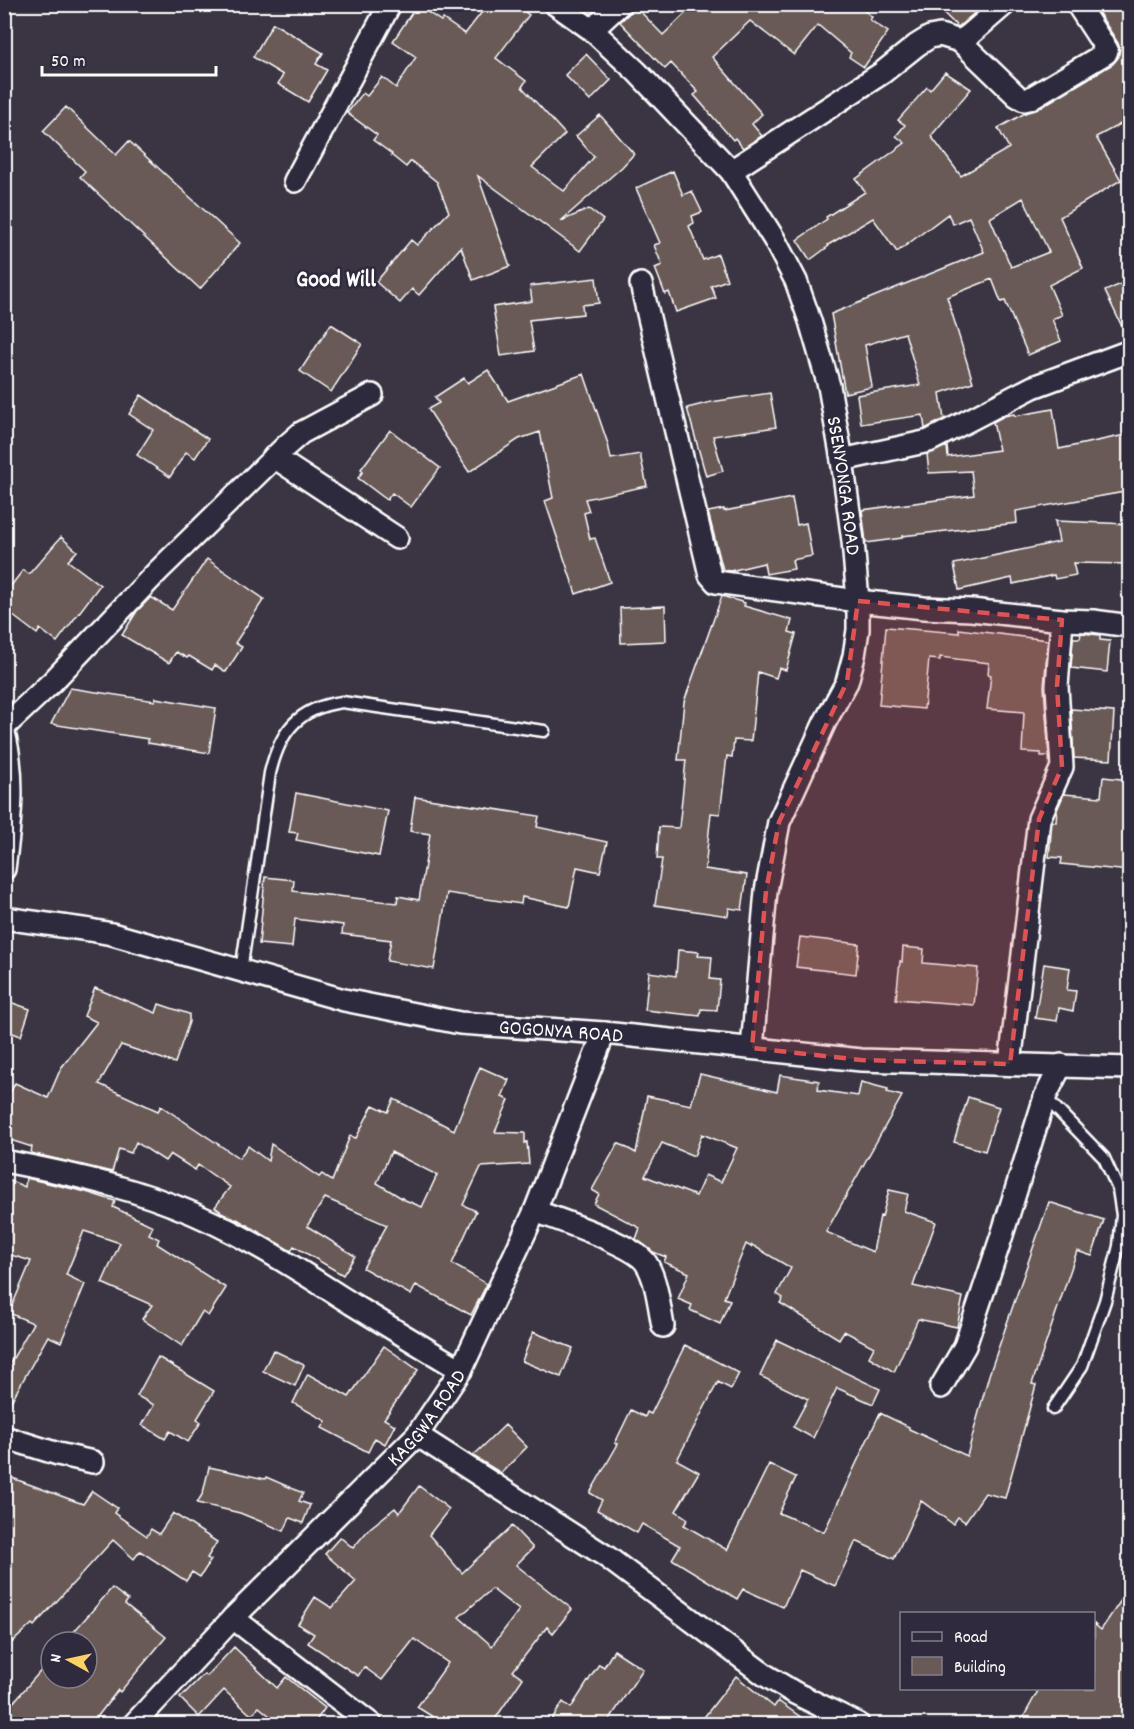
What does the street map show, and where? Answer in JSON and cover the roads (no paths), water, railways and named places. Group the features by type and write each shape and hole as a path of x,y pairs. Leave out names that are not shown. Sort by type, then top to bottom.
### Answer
{"street":[{"path":"296,181 390,4"},
{"name":"SSENYONGA ROAD","path":"555,4 592,30 637,72 730,171 774,239 796,280 829,386 853,540 858,601 857,639 847,682 825,722 779,822 766,891 752,1048"},
{"path":"592,30 620,4"},
{"path":"960,41 1005,4"},
{"path":"730,171 882,73 923,41 940,35 960,41 1017,96 1024,100 1029,99 1106,53 1107,50 1077,4"},
{"path":"641,284 710,574 716,582 858,601 1130,626"},
{"path":"842,460 929,441 1033,387 1130,351"},
{"path":"4,726 52,682 167,563 301,433 372,395"},
{"path":"274,458 397,538"},
{"path":"1011,1064 1039,819 1062,767 1057,686 1062,620"},
{"path":"4,733 12,777 11,816 4,869"},
{"name":"GOGONYA ROAD","path":"4,918 112,934 344,1000 460,1023 604,1033 861,1060 1130,1068"},
{"name":"KAGGWA ROAD","path":"134,1725 233,1618 417,1435 461,1371 535,1211 604,1033"},
{"path":"941,1387 965,1346 1045,1097 1060,1065"},
{"path":"4,1161 57,1171 134,1191 213,1223 285,1262 461,1371"},
{"path":"535,1211 607,1238 640,1256 652,1274 663,1326"},
{"path":"417,1435 608,1557 765,1675 858,1725"},
{"path":"4,1437 93,1462"},
{"path":"233,1618 371,1725"}],"lane":[{"path":"241,971 274,755 286,734 307,712 325,704 342,702 544,731"},
{"path":"1045,1097 1104,1158 1118,1189 1122,1215 1119,1246 1105,1301 1082,1366 1053,1409"}],"district":[{"name":"Good Will","path":"336,278"}]}
